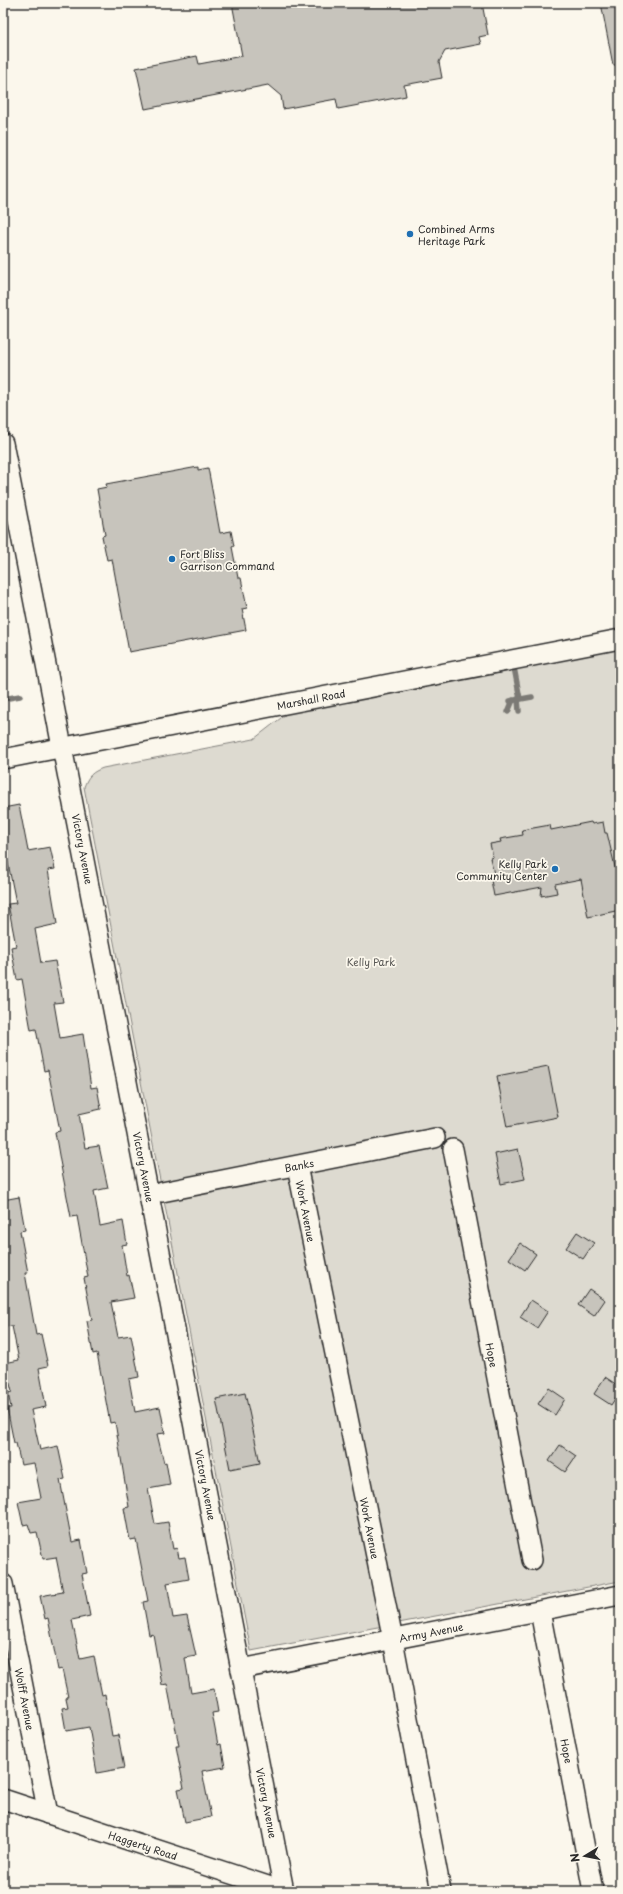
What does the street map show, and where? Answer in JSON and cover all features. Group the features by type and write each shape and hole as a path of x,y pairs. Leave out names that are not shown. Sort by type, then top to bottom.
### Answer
{"street":[{"name":"Victory Avenue","path":"3,443 284,1891"},
{"name":"Marshall Road","path":"3,759 620,639"},
{"name":"Banks","path":"162,1192 435,1138"},
{"name":"Hope","path":"453,1149 532,1560"},
{"name":"Work Avenue","path":"297,1166 393,1640 441,1891"},
{"name":"Wolff Avenue","path":"3,1584 48,1814"},
{"name":"Army Avenue","path":"241,1669 620,1595"},
{"name":"Hope","path":"540,1611 593,1891"},
{"name":"Haggerty Road","path":"3,1799 284,1891"}],"green space":[{"name":"Kelly Park","path":"620,639 620,1581 251,1651 84,787 91,775 103,768 254,739 304,700"}],"building":[{"path":"232,3 482,3 488,35 479,37 481,44 445,51 439,62 442,78 404,85 406,96 338,109 336,99 283,109 281,96 268,85 145,109 136,68 197,56 199,64 242,56"},
{"path":"601,3 620,3 620,65 613,65"},
{"name":"Fort Bliss Garrison Command","path":"198,467 198,470 208,468 220,533 231,531 234,546 232,547 238,578 241,578 247,608 242,609 246,630 129,652 112,559 107,560 102,536 105,535 97,489 107,487 106,484"},
{"path":"19,805 28,851 50,847 55,869 48,870 57,924 35,929 41,963 55,961 63,1002 54,1003 60,1038 83,1034 91,1088 97,1087 101,1109 79,1114 85,1148 99,1146 108,1188 94,1191 100,1226 123,1221 127,1244 122,1245 127,1276 129,1275 134,1298 111,1302 118,1337 131,1335 139,1377 129,1379 135,1412 160,1407 165,1433 157,1434 164,1463 166,1462 170,1485 148,1489 155,1524 168,1522 173,1549 177,1548 179,1558 185,1557 189,1579 167,1583 173,1618 187,1616 196,1656 185,1658 191,1693 214,1689 218,1712 212,1713 218,1745 221,1744 225,1767 202,1771 211,1817 185,1822 178,1789 184,1788 176,1746 179,1746 167,1684 162,1685 153,1634 149,1635 143,1602 148,1601 136,1539 130,1540 128,1530 124,1508 129,1507 115,1422 110,1423 97,1353 93,1354 87,1321 92,1320 84,1278 88,1277 77,1216 71,1217 60,1161 55,1132 60,1131 48,1070 44,1071 36,1029 31,1030 22,979 17,980 11,947 16,946 8,904 16,903 3,838 3,808"},
{"name":"Kelly Park Community Center","path":"591,822 592,824 603,822 605,833 607,833 620,888 620,910 588,917 581,879 555,884 557,893 541,896 542,887 494,896 490,875 494,874 490,858 493,857 490,844 501,842 500,839 523,835 522,830 550,825 551,830"},
{"path":"548,1066 558,1117 507,1127 497,1076"},
{"path":"518,1149 525,1179 501,1184 495,1154"},
{"path":"19,1197 25,1230 20,1231 28,1273 25,1273 36,1335 41,1334 48,1366 39,1368 46,1407 31,1410 40,1450 58,1446 65,1479 60,1480 72,1542 81,1540 87,1573 82,1574 90,1616 72,1620 80,1659 94,1656 102,1695 105,1694 112,1736 118,1735 124,1768 97,1773 89,1727 66,1731 62,1708 68,1707 66,1698 68,1697 62,1669 58,1670 48,1618 45,1619 40,1596 63,1592 56,1557 43,1559 37,1532 31,1533 28,1524 23,1525 18,1502 41,1498 34,1463 21,1465 16,1443 14,1443 7,1408 11,1408 8,1393 12,1392 5,1363 19,1360 12,1326 3,1327 3,1200"},
{"path":"577,1232 594,1243 583,1259 566,1248"},
{"path":"520,1243 536,1254 525,1270 509,1259"},
{"path":"589,1289 605,1300 594,1316 578,1305"},
{"path":"531,1300 548,1311 537,1328 520,1317"},
{"path":"605,1377 620,1387 620,1391 611,1405 594,1394"},
{"path":"549,1388 565,1399 555,1415 538,1404"},
{"path":"245,1393 260,1463 230,1469 216,1399"},
{"path":"560,1445 576,1456 565,1472 549,1461"}],"waterway":[{"path":"513,662 520,699"},
{"path":"3,699 20,696"},
{"path":"510,701 532,697"},
{"path":"518,699 519,711"},
{"path":"508,712 513,700"}],"place":[{"name":"Combined Arms Heritage Park","path":"410,234"},
{"name":"Fort Bliss Garrison Command","path":"172,559"},
{"name":"Kelly Park Community Center","path":"555,869"}]}
